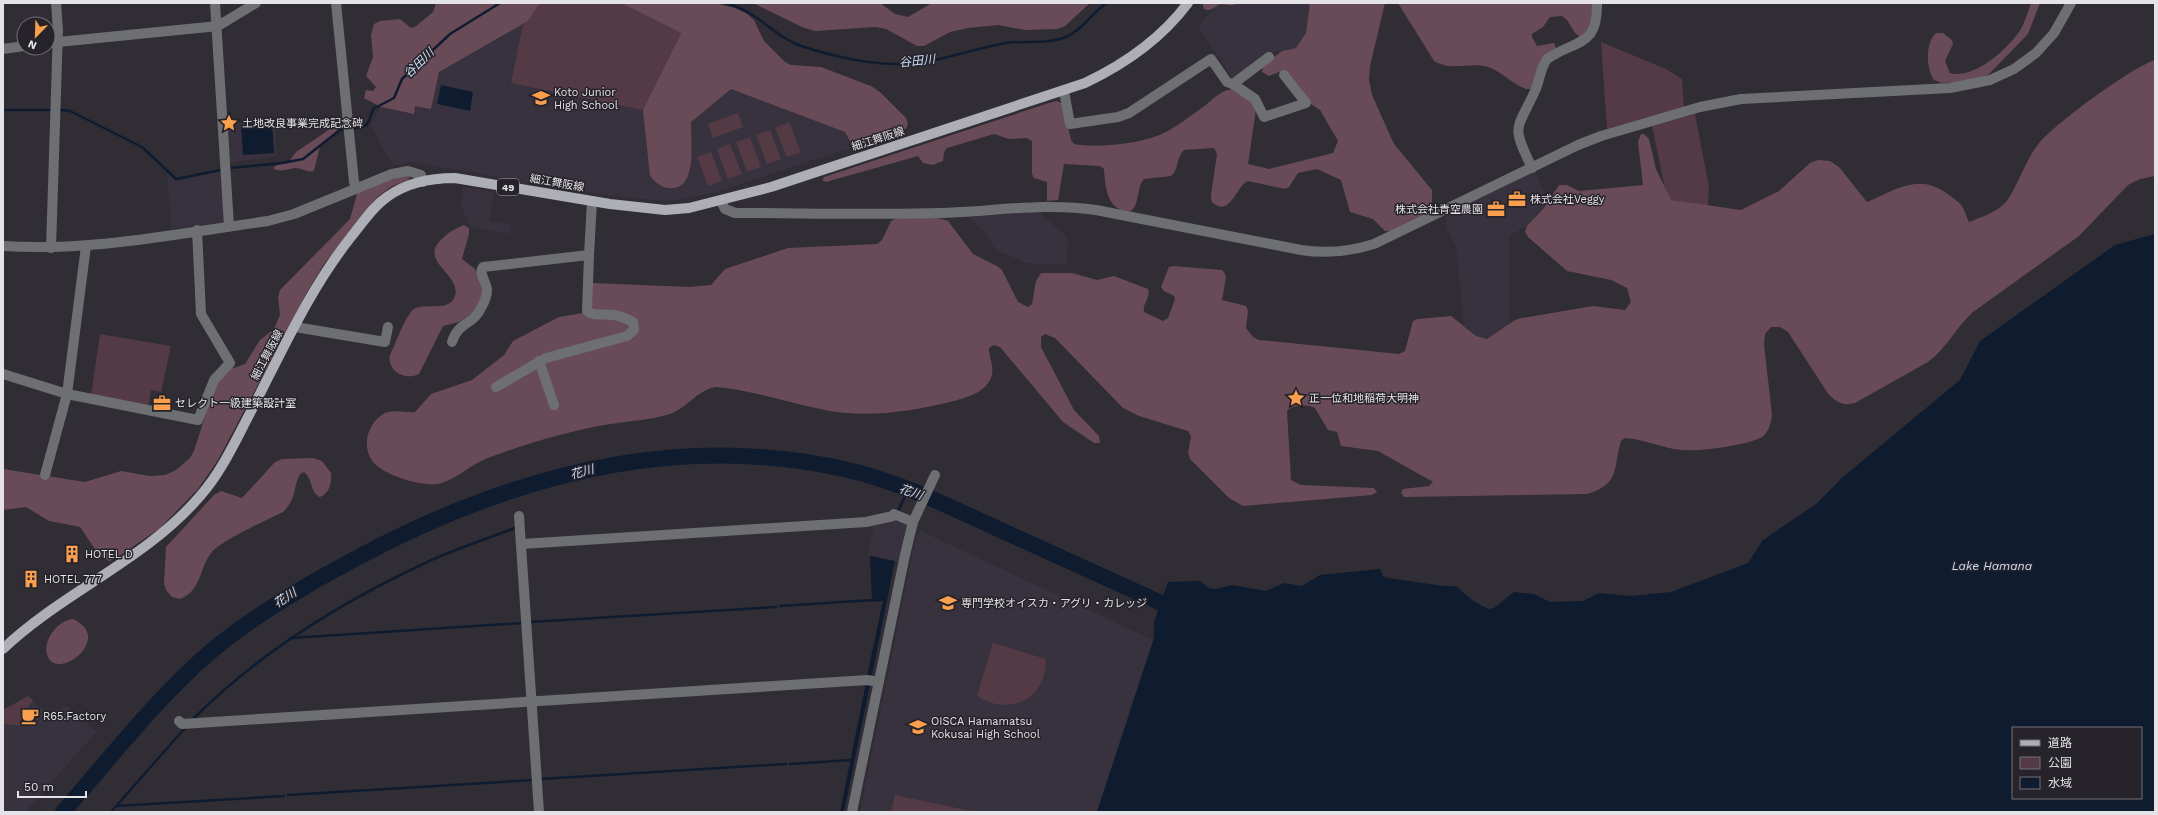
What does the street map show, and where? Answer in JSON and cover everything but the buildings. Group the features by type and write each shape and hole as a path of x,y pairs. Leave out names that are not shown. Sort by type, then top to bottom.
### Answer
{"main road":[{"name":"細江舞阪線","path":"3,649 53,608 154,540 191,507 224,463 295,327 333,263 377,206 394,192 423,182 455,178 628,207 673,210 721,201 771,187 1064,90 1098,76 1136,54 1163,31 1188,3"}],"street":[{"path":"55,16 56,3"},
{"path":"215,3 218,26 230,226"},
{"path":"56,43 218,26 256,3"},
{"path":"336,3 354,182 357,189"},
{"path":"1532,168 1517,135 1519,121 1535,91 1543,65 1547,59 1585,39 1594,30 1596,24 1597,3"},
{"path":"721,201 725,209 735,213 920,214 1042,206 1069,206 1301,250 1331,253 1345,252 1374,244 1601,136 1721,102 1755,98 1950,88 1983,82 2014,69 2036,53 2054,33 2071,3"},
{"path":"3,49 16,47"},
{"path":"51,248 53,56"},
{"path":"1233,84 1269,57"},
{"path":"1064,90 1070,124 1124,116 1211,59 1227,82 1233,84 1255,99 1264,117 1306,103 1284,75"},
{"path":"3,246 51,248 86,246 230,226 285,217 392,174 408,171 421,175 423,182"},
{"path":"496,387 539,361 566,351 627,336 634,330 635,326 629,320 614,315 591,314 587,310 592,201"},
{"path":"3,374 67,394 198,420 214,380 230,363 230,360 201,314 197,230"},
{"path":"45,475 67,394 86,246"},
{"path":"452,342 456,331 477,314 482,307 487,290 481,273 483,267 589,255"},
{"path":"295,327 385,342 388,327"},
{"path":"539,361 554,405"},
{"path":"852,812 914,520 935,475"},
{"path":"522,544 866,522 893,516 894,514 914,520"},
{"path":"519,516 539,812"},
{"path":"179,721 182,724 867,680 879,682"}],"shaded area":[{"path":"436,3 540,3 528,21 439,72 431,109 415,106 414,114 381,107 364,98 366,90 373,91 376,87 366,76 373,57 371,35 374,24 380,21 400,19 411,28 415,27 433,12"},
{"name":"Koto Junior High School","path":"540,3 621,3 691,170 690,122 731,89 845,132 850,148 710,194 667,201 611,196 412,162 393,166 370,125 381,107 413,114 415,106 431,109 439,72 528,21"},
{"path":"621,3 714,3 735,8 746,13 754,20 764,41 785,62 791,65 821,67 871,86 880,92 906,118 908,122 907,127 903,131 859,146 852,145 845,132 731,89 691,122 692,150 690,170 687,179 682,185 674,188 663,187 650,176 643,110 681,33"},
{"path":"753,3 880,3 895,14 908,17 932,3 1090,3 1065,26 1057,29 1025,30 998,25 968,28 950,32 924,46 917,46 886,29 875,27 815,31 802,27"},
{"path":"1202,3 1238,3 1233,5 1219,5 1208,10 1204,9"},
{"path":"1238,3 1310,3 1306,33 1296,48 1270,53 1234,80 1199,28 1203,20 1217,6 1230,6"},
{"path":"1310,3 1385,3 1370,66 1369,80 1372,95 1394,144 1432,190 1432,204 1424,214 1390,231 1385,231 1373,219 1350,212 1341,180 1317,169 1298,173 1289,187 1285,189 1248,181 1240,188 1234,198 1226,206 1221,207 1216,205 1211,199 1217,154 1214,148 1184,150 1181,153 1174,173 1171,176 1144,179 1140,187 1136,204 1131,211 1117,208 1112,203 1105,183 1104,169 1100,166 1064,164 1058,200 1047,201 1047,182 1034,178 1032,174 1032,141 1026,138 1009,139 994,134 947,148 944,152 943,161 933,165 923,163 918,156 826,182 822,180 824,177 1057,101 1063,104 1071,140 1074,144 1093,146 1125,143 1146,139 1160,135 1172,129 1219,94 1233,89 1248,97 1256,109 1248,164 1269,169 1333,153 1338,141 1320,110 1311,104 1287,74 1282,71 1269,76 1262,72 1264,64 1282,51 1296,48 1306,33"},
{"path":"1398,3 1593,3 1591,28 1580,37 1562,16 1550,17 1543,27 1532,34 1537,46 1554,43 1556,48 1531,89 1526,89 1485,66 1446,66 1434,61"},
{"path":"2031,3 2040,3 2028,34 1988,75 1963,82 1942,83 1934,80 1929,69 1928,49 1932,37 1936,33 1943,33 1952,40 1953,44 1945,61 1950,73 1959,74 1970,72 1990,61 2008,45 2021,29"},
{"path":"2155,60 2155,176 2140,179 2128,185 2079,236 1973,312 1961,324 1941,350 1928,362 1855,403 1844,404 1838,402 1829,395 1788,332 1780,327 1771,327 1765,334 1764,344 1772,415 1769,427 1762,437 1747,443 1710,449 1689,450 1674,449 1625,438 1621,441 1616,467 1611,480 1598,490 1587,494 1404,497 1401,493 1403,489 1429,486 1433,482 1378,451 1341,446 1337,432 1328,430 1315,408 1296,406 1287,411 1291,480 1301,485 1374,488 1377,492 1372,495 1243,506 1229,498 1190,459 1188,453 1191,436 1188,431 1139,416 1123,408 1055,338 1045,334 1041,337 1041,347 1074,410 1099,436 1100,443 1094,443 1063,422 1000,347 994,345 989,348 992,375 985,386 975,394 962,399 917,409 885,413 853,414 820,409 768,396 716,387 703,392 682,408 670,414 595,427 533,442 482,461 449,480 437,484 413,482 395,476 375,464 370,458 368,451 367,444 370,429 379,417 392,411 415,412 431,394 472,380 504,355 513,341 559,317 583,313 591,285 593,283 689,287 711,285 725,269 788,248 877,244 882,240 891,221 897,218 938,218 948,221 973,254 1002,270 1018,302 1028,307 1032,304 1036,281 1041,273 1072,273 1097,280 1114,276 1148,289 1149,292 1144,306 1144,312 1163,321 1168,318 1175,299 1174,296 1164,291 1161,287 1169,267 1173,266 1222,270 1226,277 1222,300 1246,306 1248,311 1246,328 1253,337 1259,340 1399,354 1405,351 1413,321 1418,319 1451,316 1476,336 1487,339 1515,320 1522,318 1593,306 1625,310 1631,302 1627,288 1611,280 1567,271 1528,237 1525,232 1527,226 1544,208 1559,185 1567,185 1579,191 1643,185 1638,142 1641,134 1644,134 1649,139 1656,169 1671,200 1741,210 1779,191 1810,163 1818,160 1830,161 1839,167 1867,202 1908,185 1928,185 1938,188 1958,202 1964,209 1969,222 1992,212 2008,200 2028,160 2037,146 2058,125 2111,85"},
{"path":"261,120 275,121 277,156 230,163 227,124"},
{"path":"336,125 341,127 320,146 314,171 295,168 281,170 273,168 277,165 288,163 296,152"},
{"path":"222,171 225,220 223,222 171,229 167,172 176,181"},
{"path":"1535,171 1547,199 1544,208 1527,226 1509,236 1510,323 1491,337 1481,339 1464,326 1456,247 1447,229 1445,215"},
{"path":"408,175 410,179 391,187 376,198 324,264 307,292 218,460 198,489 160,528 115,559 109,561 99,555 80,527 49,521 26,507 3,510 3,469 85,482 121,471 150,476 165,475 176,470 190,458 194,451 215,385 231,369 245,364 260,340 274,329 280,315 278,298 280,290 350,219 357,194 386,181"},
{"path":"463,187 494,192 489,221 511,225 509,234 470,227 461,205"},
{"path":"1041,211 1042,215 1064,234 1068,240 1066,265 1026,263 996,250 985,233 969,217"},
{"path":"464,225 469,228 469,234 462,259 475,269 484,290 477,309 459,322 443,326 419,374 408,376 398,373 391,366 390,355 404,323 411,312 419,307 443,306 452,301 455,296 455,288 452,281 437,261 434,254 436,246 443,238 453,230"},
{"path":"313,458 322,461 331,473 331,483 326,493 320,497 317,495 307,475 304,472 300,474 291,502 283,512 245,530 217,547 208,558 196,585 192,590 180,599 172,597 166,590 164,583 166,547 214,495 221,491 242,498 275,462 282,459"},
{"path":"899,519 906,522 908,526 899,562 868,555 874,525"},
{"path":"921,531 1153,640 1097,812 860,812 912,556 918,533"},
{"path":"73,619 85,627 88,637 86,647 79,655 70,661 60,664 52,662 47,654 47,642 53,631 62,623"},
{"path":"28,696 47,713 67,706 96,732 25,812 3,812 3,710"}],"green space":[{"path":"540,3 621,3 681,33 643,110 511,83 523,25 528,21"},
{"path":"1601,42 1666,69 1682,79 1684,107 1607,129"},
{"path":"738,113 743,127 713,138 708,124"},
{"path":"1695,114 1709,187 1708,206 1670,200 1665,188 1652,126"},
{"path":"789,122 801,152 787,157 775,128"},
{"path":"770,130 781,159 767,164 756,135"},
{"path":"750,137 761,167 747,172 736,142"},
{"path":"730,144 742,174 728,179 717,149"},
{"path":"711,152 722,181 708,186 697,157"},
{"path":"100,334 171,346 161,392 151,390 148,407 91,396"},
{"path":"993,643 1046,659 1040,685 1033,694 1024,700 1013,704 1002,705 989,702 977,696"},
{"path":"28,696 33,700 29,705 22,726 3,724 3,710"},
{"path":"895,795 976,812 891,812"}],"water":[{"path":"441,85 473,92 470,111 437,104"},
{"path":"272,123 274,153 243,155 241,125"},
{"name":"Lake Hamana","path":"2155,234 2155,812 1097,812 1154,638 1154,622 1168,582 1200,581 1209,588 1215,589 1232,585 1266,591 1284,583 1302,586 1320,575 1380,569 1383,576 1388,578 1443,586 1456,586 1472,600 1488,609 1494,608 1514,592 1534,594 1550,602 1583,601 1599,593 1630,596 1671,592 1748,563 1763,540 1816,504 1843,477 1960,380 1980,341 2115,245"},
{"path":"870,556 895,561 872,675 867,676 883,601 870,602 872,599"},
{"path":"866,683 870,685 844,812 840,812"}],"waterway":[{"name":"谷田川","path":"352,129 365,126 369,122 373,109 394,98 402,79 450,34 500,3"},
{"name":"谷田川","path":"726,3 748,12 784,38 804,47 836,56 886,64 919,63 1006,43 1044,42 1059,39 1072,34 1107,3"},
{"path":"3,110 51,110"},
{"path":"60,110 70,111 142,147 176,179 221,170"},
{"path":"230,168 282,163 303,159 340,130 344,130"},
{"name":"花川","path":"63,812 133,730 170,690 209,653 260,614 353,560 411,531 471,505 531,485 593,469 656,459 719,456 783,459 848,470 886,481 924,495 1181,612"},
{"path":"898,511 908,490"},
{"path":"193,719 218,695 272,652 330,613 390,580 432,560 515,528"},
{"path":"780,606 873,600"},
{"path":"530,622 776,607"},
{"path":"291,638 523,623"},
{"path":"111,812 185,728"},
{"path":"790,764 852,760"},
{"path":"541,779 786,764"},
{"path":"288,795 534,780"},
{"path":"116,806 284,796"}],"place":[{"name":"Koto Junior High School","path":"541,98"},
{"name":"土地改良事業完成記念碑","path":"229,123"},
{"name":"株式会社Veggy","path":"1517,199"},
{"name":"株式会社青空農園","path":"1496,209"},
{"name":"正一位和地稲荷大明神","path":"1296,398"},
{"name":"セレクト一級建築設計室","path":"162,403"},
{"name":"HOTEL D","path":"72,554"},
{"name":"HOTEL 777","path":"31,579"},
{"name":"専門学校オイスカ・アグリ・カレッジ","path":"948,603"},
{"name":"R65.Factory","path":"30,716"},
{"name":"OISCA Hamamatsu Kokusai High School","path":"918,727"}]}
